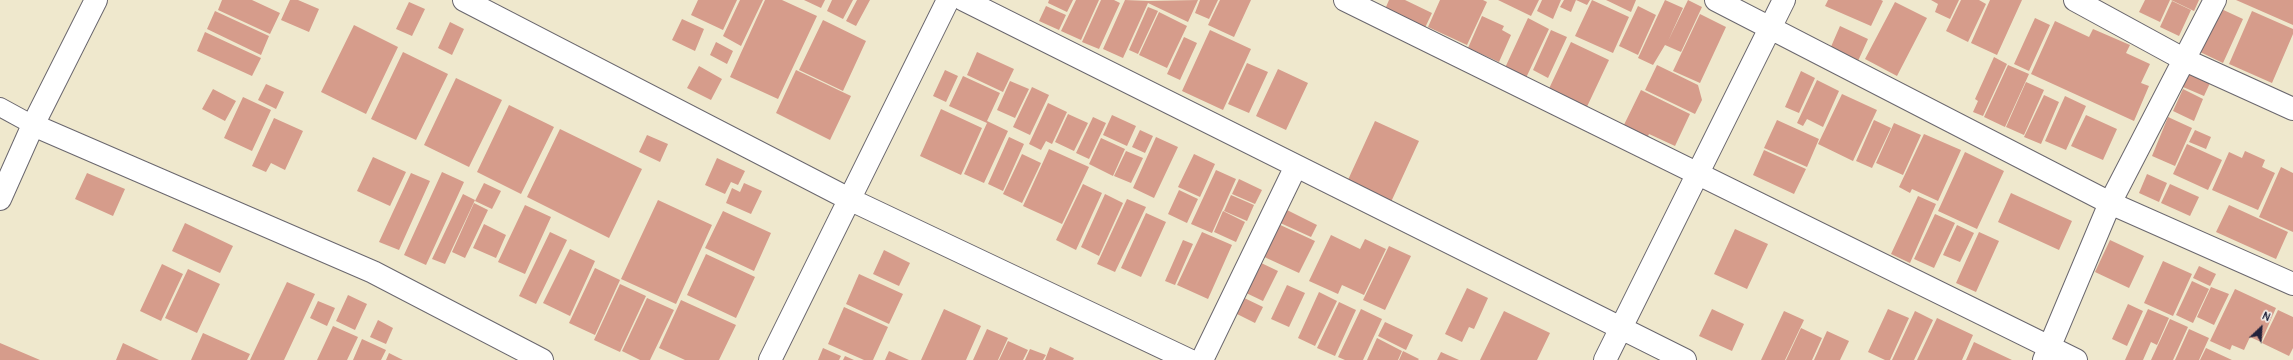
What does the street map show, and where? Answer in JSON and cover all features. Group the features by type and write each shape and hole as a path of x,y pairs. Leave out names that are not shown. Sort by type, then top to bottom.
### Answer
{"street":[{"path":"0,199 33,125 96,0"},
{"path":"464,0 849,199 1189,360"},
{"path":"770,360 948,0"},
{"path":"964,0 1685,360"},
{"path":"1345,0 1374,7 2046,354 2076,360"},
{"path":"1716,0 2110,203 2293,284"},
{"path":"1605,360 1784,0"},
{"path":"2075,0 2185,60 2293,109"},
{"path":"2046,354 2110,203 2215,0"},
{"path":"33,125 373,272 542,360"},
{"path":"1202,360 1296,166"}],"lane":[{"path":"0,107 33,125"}],"building":[{"path":"222,0 252,0 280,13 270,34 218,10"},
{"path":"290,0 298,0 319,9 309,32 281,20"},
{"path":"698,0 737,0 723,30 691,15"},
{"path":"740,0 763,0 741,46 723,36"},
{"path":"765,0 782,0 817,16 778,99 730,77"},
{"path":"804,0 825,0 821,8"},
{"path":"832,0 853,0 843,19 827,11"},
{"path":"857,0 870,0 856,26 846,21"},
{"path":"1049,0 1073,0 1067,12 1048,3"},
{"path":"1076,0 1099,0 1081,40 1061,31"},
{"path":"1101,0 1114,0 1120,3 1099,49 1082,42"},
{"path":"1125,0 1198,0 1188,22 1148,3 1123,58 1103,49"},
{"path":"1200,0 1218,0 1209,19 1195,13"},
{"path":"1220,0 1251,0 1234,37 1208,25"},
{"path":"1389,0 1405,0 1432,13 1423,32 1383,14"},
{"path":"1440,0 1483,0 1487,2 1467,45 1428,27"},
{"path":"1498,0 1539,0 1531,16"},
{"path":"1542,0 1561,0 1553,19 1537,11"},
{"path":"1564,0 1576,0 1571,12 1560,7"},
{"path":"1576,0 1590,0 1587,5"},
{"path":"1592,0 1629,17 1613,53 1575,36"},
{"path":"1606,0 1636,0 1631,12"},
{"path":"1665,0 1683,8 1668,41 1688,0 1702,7 1681,52 1665,45 1653,65 1638,58"},
{"path":"1828,0 1883,1 1871,26 1825,6"},
{"path":"1931,0 1959,0 1950,19 1935,12 1938,4"},
{"path":"1961,0 1979,0 1986,4 1968,42 1946,31"},
{"path":"1990,0 2022,0 1997,55 1971,43"},
{"path":"2145,0 2170,0 2160,22 2139,12"},
{"path":"2171,0 2199,0 2194,11"},
{"path":"2236,0 2293,0 2293,25"},
{"path":"2172,1 2191,10 2179,36 2160,27"},
{"path":"409,2 425,9 412,36 396,29"},
{"path":"1895,2 1927,18 1897,76 1865,59"},
{"path":"1046,6 1066,15 1059,30 1039,21"},
{"path":"1638,6 1656,15 1638,55 1619,46"},
{"path":"1148,7 1158,11 1138,54 1129,50"},
{"path":"2217,7 2243,19 2223,63 2198,51"},
{"path":"215,11 269,36 261,55 207,29"},
{"path":"2252,11 2293,29 2293,34 2272,83 2229,64"},
{"path":"1159,12 1187,26 1167,68 1139,55"},
{"path":"1700,14 1726,27 1700,83 1673,71"},
{"path":"1482,16 1504,26 1502,30 1511,35 1499,62 1468,48"},
{"path":"1528,18 1549,29 1525,80 1504,70"},
{"path":"2035,18 2050,25 2029,71 2014,64"},
{"path":"682,19 704,29 695,51 672,40"},
{"path":"823,20 866,41 843,91 799,70"},
{"path":"2055,21 2089,37 2093,29 2130,45 2126,53 2150,64 2141,83 2149,86 2134,121 2031,74"},
{"path":"450,22 464,29 452,55 438,48"},
{"path":"354,25 398,47 366,114 321,92"},
{"path":"1840,26 1868,39 1858,61 1830,49"},
{"path":"1210,30 1251,49 1223,110 1182,91"},
{"path":"1551,30 1567,37 1548,78 1533,70"},
{"path":"205,32 261,58 252,76 197,51"},
{"path":"1184,37 1197,43 1180,80 1167,74"},
{"path":"716,42 733,51 727,64 710,55"},
{"path":"1571,42 1609,60 1584,113 1546,95"},
{"path":"403,52 448,74 416,140 371,119"},
{"path":"977,52 1014,69 1003,92 967,75"},
{"path":"1994,57 2007,64 1983,116 1973,112 1978,101 1975,99"},
{"path":"1247,63 1268,72 1249,113 1228,104"},
{"path":"1657,65 1698,85 1702,100 1695,114 1645,90"},
{"path":"2008,65 2029,74 2005,127 1984,117"},
{"path":"699,66 722,79 711,100 687,88"},
{"path":"1278,69 1308,83 1286,130 1256,116"},
{"path":"796,70 851,96 830,140 776,113"},
{"path":"945,70 958,76 946,102 933,96"},
{"path":"1801,71 1815,78 1799,113 1785,107"},
{"path":"2189,73 2210,83 2204,96 2183,87"},
{"path":"963,76 1000,93 987,121 1008,131 984,183 964,174 987,123 949,106"},
{"path":"456,78 502,100 469,167 424,145"},
{"path":"1817,80 1839,91 1823,127 1807,119 1803,126 1797,123"},
{"path":"1010,81 1029,89 1015,118 997,110"},
{"path":"2026,82 2044,90 2024,135 2006,127"},
{"path":"266,84 284,92 276,109 258,100"},
{"path":"1032,87 1049,95 1030,135 1013,127"},
{"path":"213,89 236,101 225,121 202,109"},
{"path":"2183,89 2203,99 2194,121 2173,111"},
{"path":"1641,90 1690,114 1675,146 1649,134 1644,145 1620,133"},
{"path":"1842,94 1877,110 1853,161 1818,144"},
{"path":"2044,95 2059,102 2041,144 2024,137"},
{"path":"2065,96 2086,106 2066,150 2045,141"},
{"path":"243,97 271,110 252,151 224,138"},
{"path":"1048,103 1067,112 1052,144 1046,141 1041,150 1029,144"},
{"path":"509,105 554,127 521,194 477,172"},
{"path":"941,109 982,128 961,175 920,156"},
{"path":"1068,114 1088,123 1074,151 1055,142"},
{"path":"1112,115 1136,126 1127,146 1103,135"},
{"path":"2086,115 2117,129 2103,160 2071,146"},
{"path":"1093,117 1106,123 1089,159 1076,153"},
{"path":"2168,117 2192,128 2175,166 2152,156"},
{"path":"274,118 303,131 285,170 271,163 266,172 252,166"},
{"path":"1777,120 1819,139 1807,167 1764,148"},
{"path":"1874,120 1891,128 1872,168 1856,161"},
{"path":"1375,121 1419,141 1391,202 1347,182"},
{"path":"1894,123 1921,135 1903,175 1876,163"},
{"path":"560,129 642,169 609,238 527,197"},
{"path":"1140,130 1153,136 1145,153 1132,147"},
{"path":"2195,130 2211,137 2206,149 2189,142"},
{"path":"1924,134 1961,150 1938,201 1912,189 1910,193 1899,187"},
{"path":"647,135 668,144 660,162 639,152"},
{"path":"1009,137 1024,144 1003,191 988,184"},
{"path":"1156,137 1178,147 1154,198 1133,188"},
{"path":"1101,138 1125,149 1113,176 1089,164"},
{"path":"2187,144 2222,160 2208,190 2173,174"},
{"path":"1049,149 1089,167 1062,224 1023,206"},
{"path":"1764,150 1806,169 1794,194 1753,175"},
{"path":"1126,151 1143,158 1131,183 1114,176"},
{"path":"2245,151 2265,160 2262,167 2275,173 2258,210 2212,190 2229,152 2242,158"},
{"path":"1965,152 2004,171 1977,229 1938,211"},
{"path":"1022,154 1041,163 1022,203 1003,194"},
{"path":"1194,154 1215,164 1200,197 1178,187"},
{"path":"373,157 406,172 390,206 357,191"},
{"path":"717,158 745,171 738,185 731,182 725,194 705,185"},
{"path":"2281,167 2293,173 2293,232 2259,217"},
{"path":"1216,170 1236,179 1212,233 1191,224"},
{"path":"442,172 464,182 426,265 404,255"},
{"path":"87,173 125,189 113,216 75,199"},
{"path":"411,173 430,181 399,250 379,242"},
{"path":"2147,174 2167,183 2159,202 2139,193"},
{"path":"1239,179 1262,190 1255,204 1232,194"},
{"path":"484,183 501,191 492,209 475,201"},
{"path":"744,183 762,191 751,214 726,203 732,188 740,192"},
{"path":"1083,184 1102,193 1076,250 1056,240"},
{"path":"2170,184 2199,197 2190,216 2161,203"},
{"path":"1179,190 1198,199 1187,223 1168,214"},
{"path":"2011,193 2072,221 2059,250 1998,222"},
{"path":"463,194 475,200 445,264 432,259"},
{"path":"1105,194 1123,203 1099,256 1081,247"},
{"path":"1231,195 1254,205 1247,221 1224,211"},
{"path":"1918,196 1936,204 1910,263 1891,254"},
{"path":"1127,199 1146,207 1115,272 1097,264"},
{"path":"658,200 712,225 676,304 621,279"},
{"path":"474,203 488,210 465,258 452,252"},
{"path":"525,205 551,217 525,274 498,262"},
{"path":"2229,205 2288,232 2276,259 2216,232"},
{"path":"1283,208 1317,225 1311,237 1276,221"},
{"path":"723,211 771,233 754,271 705,248"},
{"path":"1223,211 1245,222 1236,242 1214,232"},
{"path":"1146,213 1166,222 1141,277 1121,268"},
{"path":"1935,214 1955,223 1934,268 1914,259"},
{"path":"185,223 233,246 220,273 172,251"},
{"path":"1276,223 1315,241 1299,273 1260,255"},
{"path":"484,224 506,235 496,258 473,248"},
{"path":"1957,225 1974,233 1960,262 1943,255"},
{"path":"1735,229 1768,244 1747,289 1714,274"},
{"path":"550,232 567,240 536,304 519,296"},
{"path":"1202,232 1232,245 1208,299 1177,285"},
{"path":"1979,232 1999,241 1976,292 1956,283"},
{"path":"1331,235 1360,249 1365,239 1386,249 1364,295 1342,285 1338,294 1309,281"},
{"path":"1183,240 1193,244 1175,285 1165,281"},
{"path":"2110,240 2144,256 2129,288 2095,272"},
{"path":"1389,246 1411,256 1385,310 1363,300"},
{"path":"570,249 595,261 570,316 543,303"},
{"path":"884,250 910,263 899,286 873,274"},
{"path":"706,254 755,277 736,318 687,295"},
{"path":"1257,261 1278,271 1263,301 1242,291"},
{"path":"2163,261 2192,274 2173,316 2144,303"},
{"path":"162,264 183,274 161,321 140,311"},
{"path":"2199,266 2216,274 2210,286 2193,278"},
{"path":"595,268 620,280 595,335 569,323"},
{"path":"188,269 220,284 197,333 165,318"},
{"path":"859,274 903,294 889,324 846,304"},
{"path":"2192,281 2209,289 2193,323 2176,315"},
{"path":"287,282 315,294 284,360 250,360"},
{"path":"620,284 646,296 620,352 594,340"},
{"path":"1287,285 1305,293 1289,327 1271,319"},
{"path":"2211,287 2229,294 2214,325 2197,317"},
{"path":"1467,288 1488,298 1474,329 1469,327 1462,342 1445,334"},
{"path":"2235,289 2276,308 2261,342 2250,337 2244,350 2232,345 2230,350 2210,341"},
{"path":"1319,292 1337,301 1315,346 1298,338"},
{"path":"348,295 367,304 355,330 336,321"},
{"path":"1238,295 1263,307 1255,323 1231,311"},
{"path":"647,298 674,310 650,360 640,360 622,351"},
{"path":"681,300 736,325 719,360 685,360 659,348"},
{"path":"318,301 335,308 327,326 310,318"},
{"path":"1339,302 1356,310 1335,356 1317,348"},
{"path":"2128,304 2143,311 2127,346 2112,339"},
{"path":"844,307 888,327 873,360 864,360 828,344"},
{"path":"944,309 981,326 966,360 921,360"},
{"path":"1361,309 1382,319 1363,360 1345,360 1338,357"},
{"path":"1712,309 1744,324 1732,351 1699,336"},
{"path":"1888,309 1909,318 1890,360 1885,360 1868,352"},
{"path":"2148,309 2169,318 2157,345 2151,342 2143,360 2125,360"},
{"path":"2278,310 2293,317 2293,348 2289,356 2262,343"},
{"path":"1504,311 1550,333 1537,360 1480,360"},
{"path":"1784,311 1804,320 1785,360 1761,360"},
{"path":"1915,311 1933,320 1914,360 1892,360"},
{"path":"1937,318 1973,335 1962,360 1917,360"},
{"path":"2170,319 2188,327 2173,360 2151,360"},
{"path":"378,320 393,328 386,344 370,337"},
{"path":"1385,322 1413,335 1406,350 1378,336"},
{"path":"333,326 358,337 347,360 317,360"},
{"path":"1801,328 1822,338 1812,360 1786,360"},
{"path":"987,329 1008,338 998,360 973,360"},
{"path":"2189,329 2209,338 2199,360 2175,360"},
{"path":"1827,331 1849,341 1840,360 1814,360"},
{"path":"203,333 250,354 247,360 191,360"},
{"path":"1377,338 1402,351 1398,360 1367,360"},
{"path":"362,339 386,350 381,360 353,360"},
{"path":"1008,341 1028,350 1023,360 999,360"},
{"path":"1974,342 2012,360 1966,360"},
{"path":"0,343 40,360 0,360"},
{"path":"123,343 159,360 116,360"},
{"path":"1050,347 1074,358 1073,360 1045,360"},
{"path":"823,348 841,356 839,360 818,360"},
{"path":"2206,348 2232,360 2200,360"},
{"path":"1030,349 1046,355 1043,360 1025,360"},
{"path":"889,351 909,360 885,360"},
{"path":"1403,351 1419,359 1399,360"},
{"path":"1441,352 1459,360 1437,360"},
{"path":"389,353 403,360 386,360"},
{"path":"845,356 854,360 843,360"}]}
